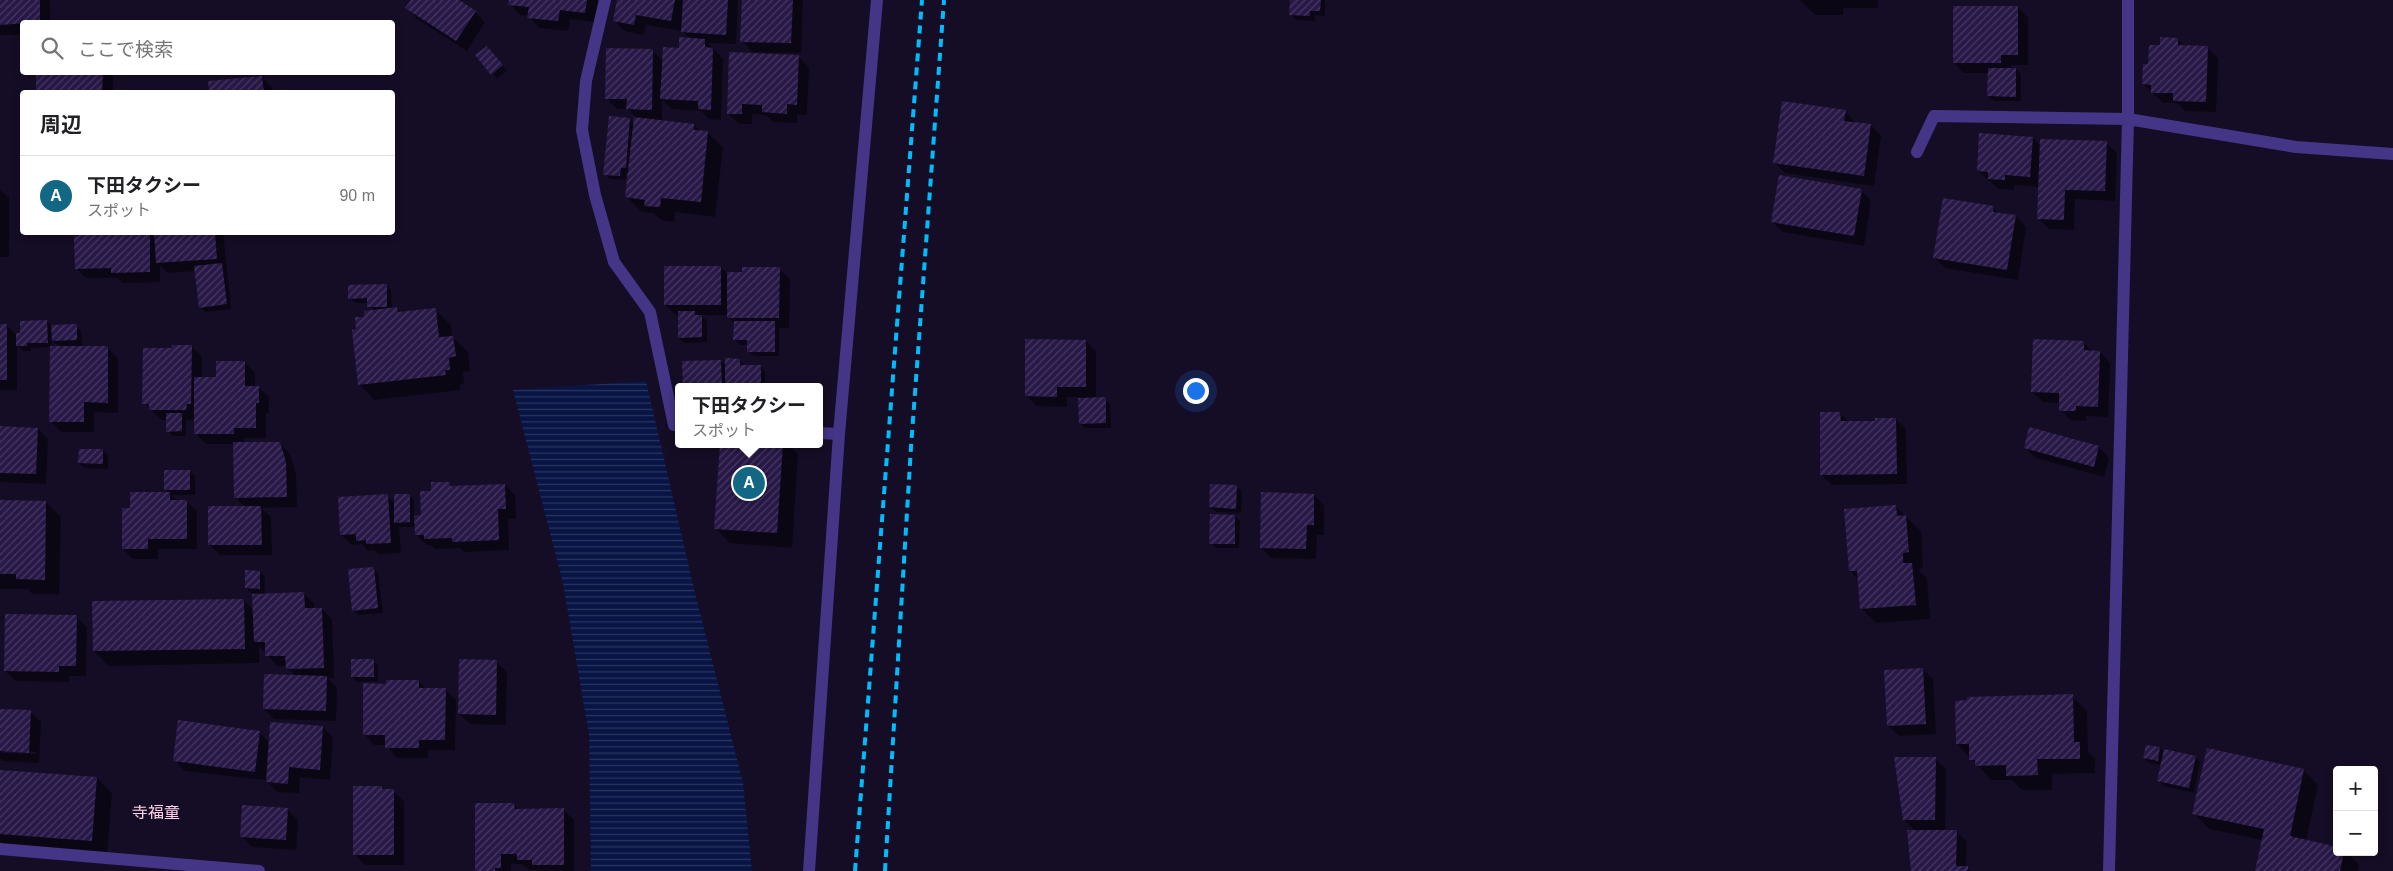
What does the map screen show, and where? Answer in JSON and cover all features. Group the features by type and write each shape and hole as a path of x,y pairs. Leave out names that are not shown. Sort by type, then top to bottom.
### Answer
{"street":[{"path":"605,0 586,81 582,130 595,196 614,262 650,312 675,425"},
{"path":"809,871 839,434 877,0"},
{"path":"2109,871 2128,119 2128,0"},
{"path":"1917,152 1934,116 2128,119 2296,147 2393,154"},
{"path":"823,433 839,434"},
{"path":"0,849 259,871"}],"shaded area":[{"path":"646,381 694,589 743,783 752,871 591,871 589,735 563,583 513,390"}],"building":[{"path":"0,0 40,0 40,20 20,20 20,24 0,25"},
{"path":"411,0 459,0 476,11 456,41 405,8"},
{"path":"509,0 587,0 585,13 560,10 558,21 527,18 529,7 508,5"},
{"path":"617,0 675,0 671,21 636,15 634,25 613,21"},
{"path":"683,0 728,0 726,35 681,32"},
{"path":"742,0 793,0 791,43 740,42"},
{"path":"1290,0 1321,0 1320,11 1310,11 1310,16 1289,15"},
{"path":"1953,6 2018,6 2018,55 2001,55 2001,63 1953,63"},
{"path":"679,37 705,39 705,47 713,48 711,110 698,109 698,101 660,99 663,47 679,48"},
{"path":"2160,37 2178,38 2178,45 2208,46 2206,102 2173,101 2173,93 2151,93 2151,85 2142,84 2143,64 2148,64 2149,45 2160,45"},
{"path":"487,46 503,65 491,75 475,55"},
{"path":"606,48 653,49 652,110 626,109 627,99 605,99"},
{"path":"729,52 799,55 797,105 787,104 787,114 762,112 762,105 742,104 742,114 727,114"},
{"path":"1988,68 2016,68 2016,97 1987,96"},
{"path":"36,75 103,75 102,90 36,90"},
{"path":"262,76 264,90 209,90 208,81"},
{"path":"1782,101 1846,110 1844,121 1871,124 1864,176 1773,163"},
{"path":"609,116 630,118 626,168 621,168 620,176 603,175"},
{"path":"634,117 694,124 694,130 708,131 701,202 661,198 660,207 644,206 645,200 625,197"},
{"path":"1979,133 2033,137 2030,177 2005,175 2005,180 1988,179 1988,172 1977,171"},
{"path":"2040,139 2107,141 2105,191 2065,190 2064,220 2037,219"},
{"path":"1779,175 1862,189 1854,236 1771,222"},
{"path":"1943,198 1994,206 1993,212 2016,215 2007,270 1933,258"},
{"path":"150,235 150,272 111,273 111,268 75,269 74,236"},
{"path":"154,235 215,235 217,259 156,263"},
{"path":"222,263 227,304 199,308 194,266"},
{"path":"664,266 721,266 721,305 664,305"},
{"path":"742,267 780,267 779,318 727,318 727,272 742,272"},
{"path":"387,284 387,307 367,307 367,298 348,299 348,285"},
{"path":"397,307 398,312 436,308 439,337 453,336 456,356 449,358 450,370 445,370 446,375 358,385 352,330 356,329 355,317 364,317 364,311"},
{"path":"678,311 695,311 695,315 702,315 702,337 678,338"},
{"path":"47,320 48,343 27,343 27,346 16,346 16,333 20,333 20,321"},
{"path":"734,321 775,321 775,352 747,352 747,340 733,340"},
{"path":"0,324 7,324 7,380 0,380"},
{"path":"77,324 77,340 52,341 51,325"},
{"path":"1025,339 1086,340 1086,387 1057,387 1057,397 1025,396"},
{"path":"2033,339 2084,341 2084,350 2100,351 2098,407 2076,406 2076,411 2059,411 2059,393 2031,392"},
{"path":"172,345 192,345 191,404 187,404 186,410 149,410 149,404 142,404 143,348 172,348"},
{"path":"50,346 108,346 108,403 84,402 84,422 49,422"},
{"path":"725,358 740,359 740,365 761,365 761,383 725,383"},
{"path":"721,360 722,383 683,383 682,361"},
{"path":"216,361 245,361 245,386 259,386 259,403 256,403 256,428 234,428 234,434 194,434 194,377 216,377"},
{"path":"1106,397 1106,423 1079,424 1078,398"},
{"path":"1820,412 1840,412 1841,421 1875,421 1875,418 1896,418 1897,474 1820,475"},
{"path":"166,413 182,413 182,431 166,432"},
{"path":"0,426 38,428 36,474 0,473"},
{"path":"2029,427 2099,446 2094,467 2024,448"},
{"path":"233,442 280,442 286,462 287,497 234,498"},
{"path":"720,448 783,448 777,533 714,529"},
{"path":"79,449 103,449 103,464 78,463"},
{"path":"164,470 190,470 190,490 164,490"},
{"path":"431,482 450,482 450,486 505,484 506,509 498,509 499,540 452,542 452,538 424,539 424,535 415,535 414,516 421,515 420,491 431,491"},
{"path":"1210,484 1237,485 1236,509 1209,507"},
{"path":"130,492 170,492 170,500 187,500 187,539 148,539 148,549 122,549 122,508 130,508"},
{"path":"1261,492 1314,494 1314,525 1307,525 1306,549 1260,548"},
{"path":"388,494 391,543 366,544 366,540 356,541 356,534 340,535 338,497"},
{"path":"394,494 410,494 410,522 394,523"},
{"path":"0,500 46,501 45,580 16,579 16,574 0,574"},
{"path":"1896,505 1897,516 1906,515 1909,552 1903,553 1903,563 1912,563 1916,605 1860,609 1857,571 1849,571 1844,509"},
{"path":"208,506 261,506 262,545 208,545"},
{"path":"1210,514 1235,515 1235,544 1209,544"},
{"path":"374,567 378,608 352,611 348,569"},
{"path":"245,570 260,571 260,589 245,588"},
{"path":"304,592 305,608 322,608 324,668 286,669 285,656 265,656 265,642 254,642 252,594"},
{"path":"244,599 245,649 93,651 92,601"},
{"path":"5,614 77,615 76,666 59,666 59,672 4,671"},
{"path":"351,659 374,659 374,677 351,677"},
{"path":"459,659 497,660 496,715 458,714"},
{"path":"1923,668 1926,724 1887,726 1884,670"},
{"path":"264,674 327,676 326,711 263,709"},
{"path":"386,680 419,680 419,688 446,688 445,740 419,740 419,748 385,748 385,735 363,735 363,683 386,684"},
{"path":"2073,694 2074,742 2080,742 2080,759 2037,759 2038,775 2006,776 2006,765 1975,766 1975,760 1969,760 1969,744 1956,744 1955,701 1967,700 1967,697"},
{"path":"0,709 31,710 29,753 0,751"},
{"path":"178,720 260,731 255,772 173,761"},
{"path":"270,722 323,726 320,770 289,767 288,784 266,782"},
{"path":"2146,745 2160,747 2158,761 2143,758"},
{"path":"2207,748 2304,769 2290,836 2333,846 2333,856 2343,856 2340,871 2255,871 2264,829 2192,814"},
{"path":"2164,749 2196,756 2189,788 2157,781"},
{"path":"1894,757 1936,757 1935,820 1903,820"},
{"path":"0,770 97,777 92,841 0,834"},
{"path":"353,786 382,786 382,789 394,789 394,855 353,855"},
{"path":"475,803 514,803 515,809 564,808 564,865 532,865 532,860 517,860 517,854 501,854 501,868 495,868 495,871 475,871"},
{"path":"242,805 288,808 286,840 240,837"},
{"path":"1907,830 1957,830 1956,866 1968,866 1968,871 1911,871"}],"railway":[{"path":"855,871 922,0"},
{"path":"885,871 911,447 944,0"}],"place":[{"name":"下田タクシー","path":"749,483"}],"district":[{"name":"寺福童","path":"156,812"}]}
